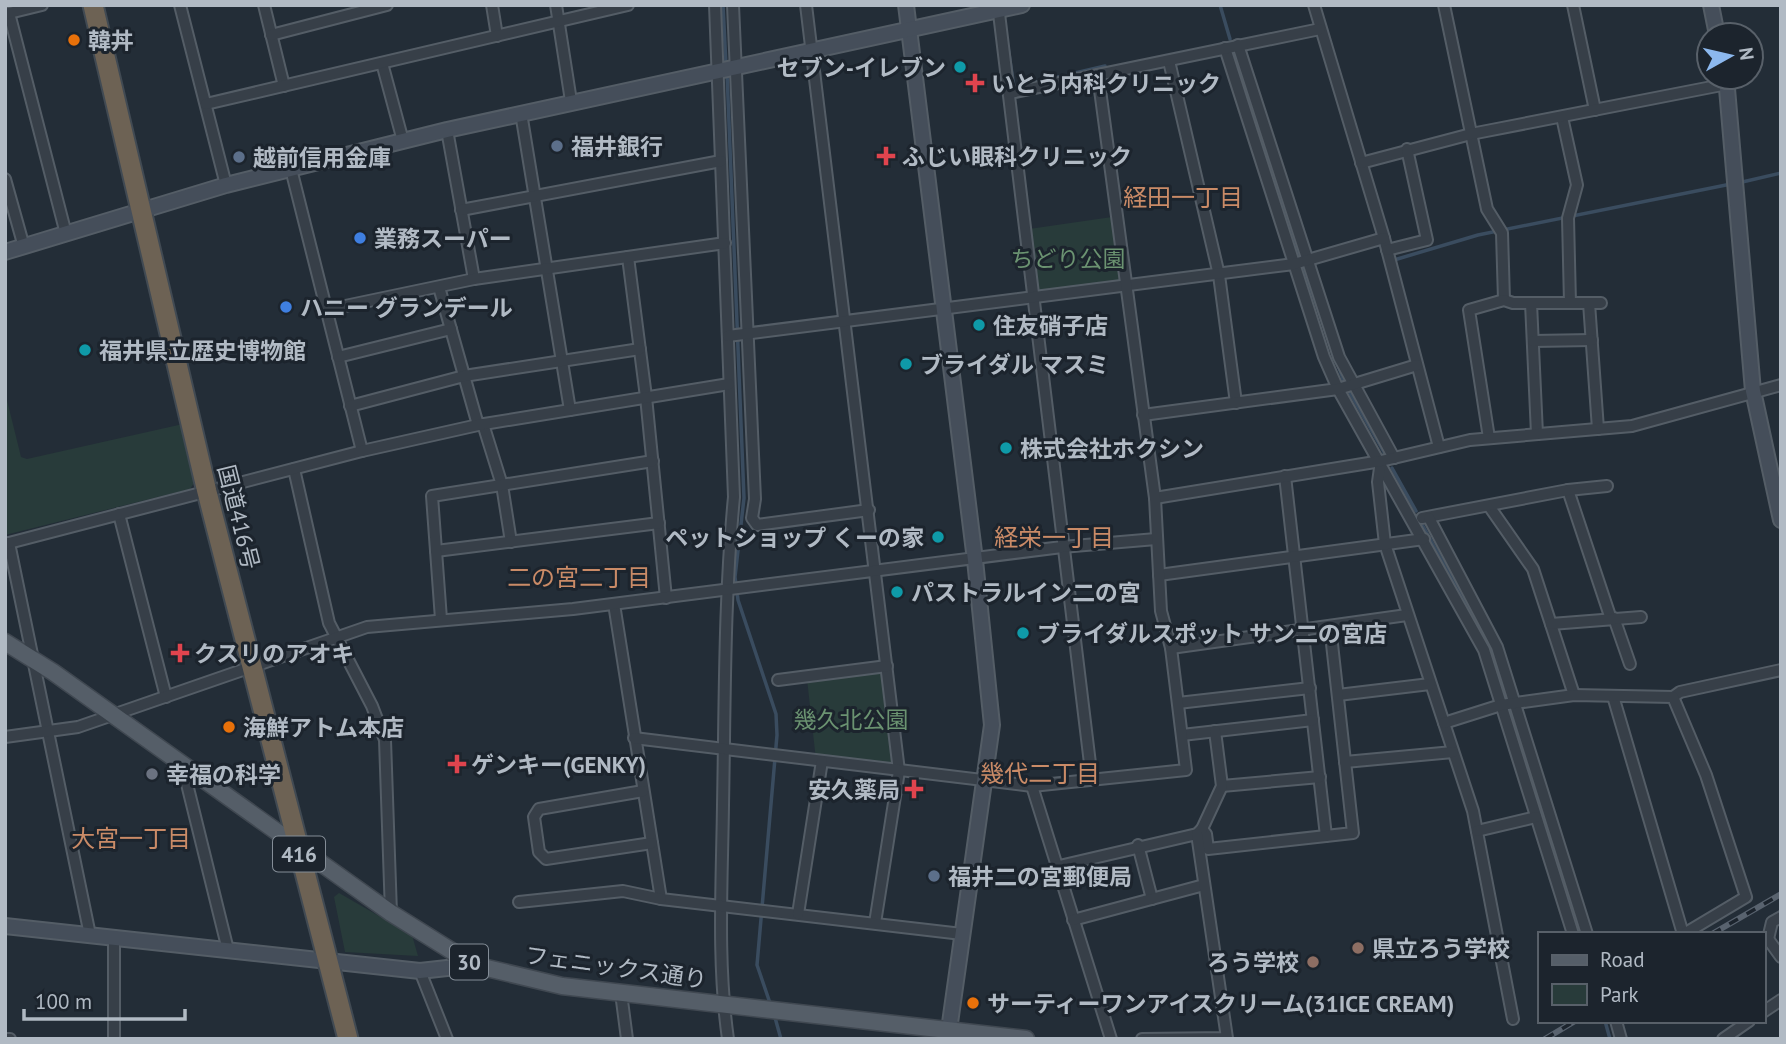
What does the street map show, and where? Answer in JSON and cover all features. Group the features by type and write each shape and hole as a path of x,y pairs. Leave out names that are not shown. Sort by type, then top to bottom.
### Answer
{"highway":[{"name":"国道416号","path":"93,5 207,492 348,1039"}],"main road":[{"name":"フェニックス通り","path":"5,642 34,658 391,913 474,965 545,984 948,1034 1026,1039"}],"street":[{"path":"42,5 7,13 65,234"},
{"path":"180,5 226,185"},
{"path":"264,5 284,86"},
{"path":"271,35 387,5"},
{"path":"492,5 497,36"},
{"path":"556,5 571,101"},
{"path":"206,104 628,5"},
{"path":"715,5 734,497 727,590 722,905 723,1005 728,1039"},
{"path":"733,5 748,334 753,522 757,525 869,510"},
{"path":"806,5 877,572 899,771 875,923"},
{"path":"906,5 975,560 992,725 948,1034"},
{"path":"5,252 226,185 447,130 571,101 909,30 998,8 1022,5"},
{"path":"1314,5 1384,238 1439,447"},
{"path":"1444,5 1487,209 1502,233 1504,300"},
{"path":"1573,5 1595,110"},
{"path":"998,8 1092,780"},
{"path":"1010,93 1320,29"},
{"path":"1238,45 1339,358 1394,458"},
{"path":"1225,48 1294,264 1338,389 1381,461 1484,650 1572,932"},
{"path":"1169,61 1219,275 1236,403"},
{"path":"382,63 403,141"},
{"path":"634,738 1032,786 1186,770 1171,648 1161,611 1155,498 1098,75"},
{"path":"1361,163 1471,134 1695,88"},
{"path":"1727,91 1753,391 1781,520"},
{"path":"521,113 549,269 570,410"},
{"path":"1562,117 1577,185 1568,218 1570,303"},
{"path":"447,130 474,279"},
{"path":"1387,250 1427,240 1408,149"},
{"path":"461,210 722,161"},
{"path":"291,169 362,451"},
{"path":"5,179 24,247"},
{"path":"728,336 1294,264 1384,238"},
{"path":"326,310 474,279 725,243"},
{"path":"628,257 646,397 666,598"},
{"path":"439,287 464,376 502,485 511,542"},
{"path":"1489,438 1469,310 1504,300 1531,303 1595,303 1592,340 1598,429"},
{"path":"1531,303 1537,433"},
{"path":"338,357 451,329"},
{"path":"1533,341 1592,340"},
{"path":"350,406 464,376 640,349"},
{"path":"1143,415 1338,389 1417,365"},
{"path":"90,935 34,658 7,543 362,451 480,424 729,384"},
{"path":"1155,498 1381,461 1489,438 1632,426 1781,385"},
{"path":"441,619 432,496 653,461"},
{"path":"1381,461 1378,482 1385,544 1477,831 1513,1018"},
{"path":"294,469 329,623 372,706 385,740 386,832 391,913"},
{"path":"1285,476 1326,836"},
{"path":"1413,519 1567,490 1606,486"},
{"path":"1567,490 1630,664"},
{"path":"1489,506 1533,569 1574,695"},
{"path":"119,514 166,697"},
{"path":"1429,518 1497,647 1586,932"},
{"path":"436,551 659,523"},
{"path":"5,737 48,733 115,715 367,627 614,604 1062,547 1156,539"},
{"path":"1159,575 1424,539"},
{"path":"614,604 661,899"},
{"path":"1171,648 1407,615"},
{"path":"1551,624 1641,617"},
{"path":"1055,867 1199,832 1206,834 1208,849 1353,832 1330,626"},
{"path":"778,680 887,666"},
{"path":"1444,723 1501,705 1574,695 1673,696 1781,670"},
{"path":"1338,695 1430,684"},
{"path":"1178,703 1310,688"},
{"path":"1614,696 1683,932"},
{"path":"1673,696 1706,775 1746,897 1687,932"},
{"path":"1182,735 1313,720"},
{"path":"1142,1039 1227,1039 1204,885 1199,832 1222,786 1216,731"},
{"path":"1345,762 1453,752"},
{"path":"798,914 822,761"},
{"path":"190,770 187,784 228,950"},
{"path":"1222,786 1320,777"},
{"path":"1032,786 1055,867 1087,954 1111,1039"},
{"path":"643,791 539,809 534,817 539,852 546,859 652,844"},
{"path":"1477,831 1536,817"},
{"path":"1138,845 1152,899"},
{"path":"1073,920 1204,885"},
{"path":"519,902 623,891 661,899 962,934"},
{"path":"1781,917 1772,922 1766,939 1781,957"},
{"path":"5,926 419,971 474,965"},
{"path":"114,938 114,1039"},
{"path":"419,971 447,1039"},
{"path":"621,993 627,1039"},
{"path":"1765,1011 1781,1000"},
{"path":"1723,1039 1746,1023"}],"green space":[{"name":"ちどり公園","path":"1112,217 1121,285 1038,296 1029,229"},
{"path":"5,392 21,457 27,459 183,424 196,480 190,489 5,535"},
{"name":"幾久北公園","path":"885,668 897,769 816,760 807,679"},
{"path":"339,893 412,935 418,956 345,952 334,897"}],"waterway":[{"path":"723,5 726,65"},
{"path":"1220,5 1230,39"},
{"path":"1008,47 1014,87 1018,87"},
{"path":"1233,51 1300,256"},
{"path":"1028,84 1105,66"},
{"path":"727,73 744,498 735,577 738,600 776,714 777,735 757,965 770,1003"},
{"path":"1738,183 1781,173"},
{"path":"1394,260 1478,235 1731,184"},
{"path":"1303,267 1344,382"},
{"path":"1350,393 1385,454"},
{"path":"1392,468 1416,511"},
{"path":"1423,526 1490,648 1502,692"},
{"path":"1509,711 1527,771"},
{"path":"774,1014 781,1039"},
{"path":"1606,1023 1610,1039"}],"railway":[{"path":"1715,932 1781,894"},
{"path":"1545,1039 1572,1023"}],"place":[{"name":"韓丼","path":"74,40"},
{"name":"セブン-イレブン","path":"960,67"},
{"name":"いとう内科クリニック","path":"975,83"},
{"name":"福井銀行","path":"557,146"},
{"name":"ふじい眼科クリニック","path":"886,156"},
{"name":"越前信用金庫","path":"239,157"},
{"name":"業務スーパー","path":"360,238"},
{"name":"ハニー グランデール","path":"286,307"},
{"name":"住友硝子店","path":"979,325"},
{"name":"福井県立歴史博物館","path":"85,350"},
{"name":"ブライダル マスミ","path":"906,364"},
{"name":"株式会社ホクシン","path":"1006,448"},
{"name":"ペットショップ くーの家","path":"938,537"},
{"name":"パストラルイン二の宮","path":"897,592"},
{"name":"ブライダルスポット サン二の宮店","path":"1023,633"},
{"name":"クスリのアオキ","path":"180,653"},
{"name":"海鮮アトム本店","path":"229,727"},
{"name":"ゲンキー(GENKY)","path":"457,764"},
{"name":"幸福の科学","path":"152,774"},
{"name":"安久薬局","path":"914,789"},
{"name":"福井二の宮郵便局","path":"934,876"},
{"name":"県立ろう学校","path":"1358,948"},
{"name":"ろう学校","path":"1313,962"},
{"name":"サーティーワンアイスクリーム(31ICE CREAM)","path":"973,1003"}],"district":[{"name":"経田一丁目","path":"1183,197"},
{"name":"経栄一丁目","path":"1054,537"},
{"name":"二の宮二丁目","path":"579,577"},
{"name":"幾代二丁目","path":"1040,773"},
{"name":"大宮一丁目","path":"131,838"}]}
